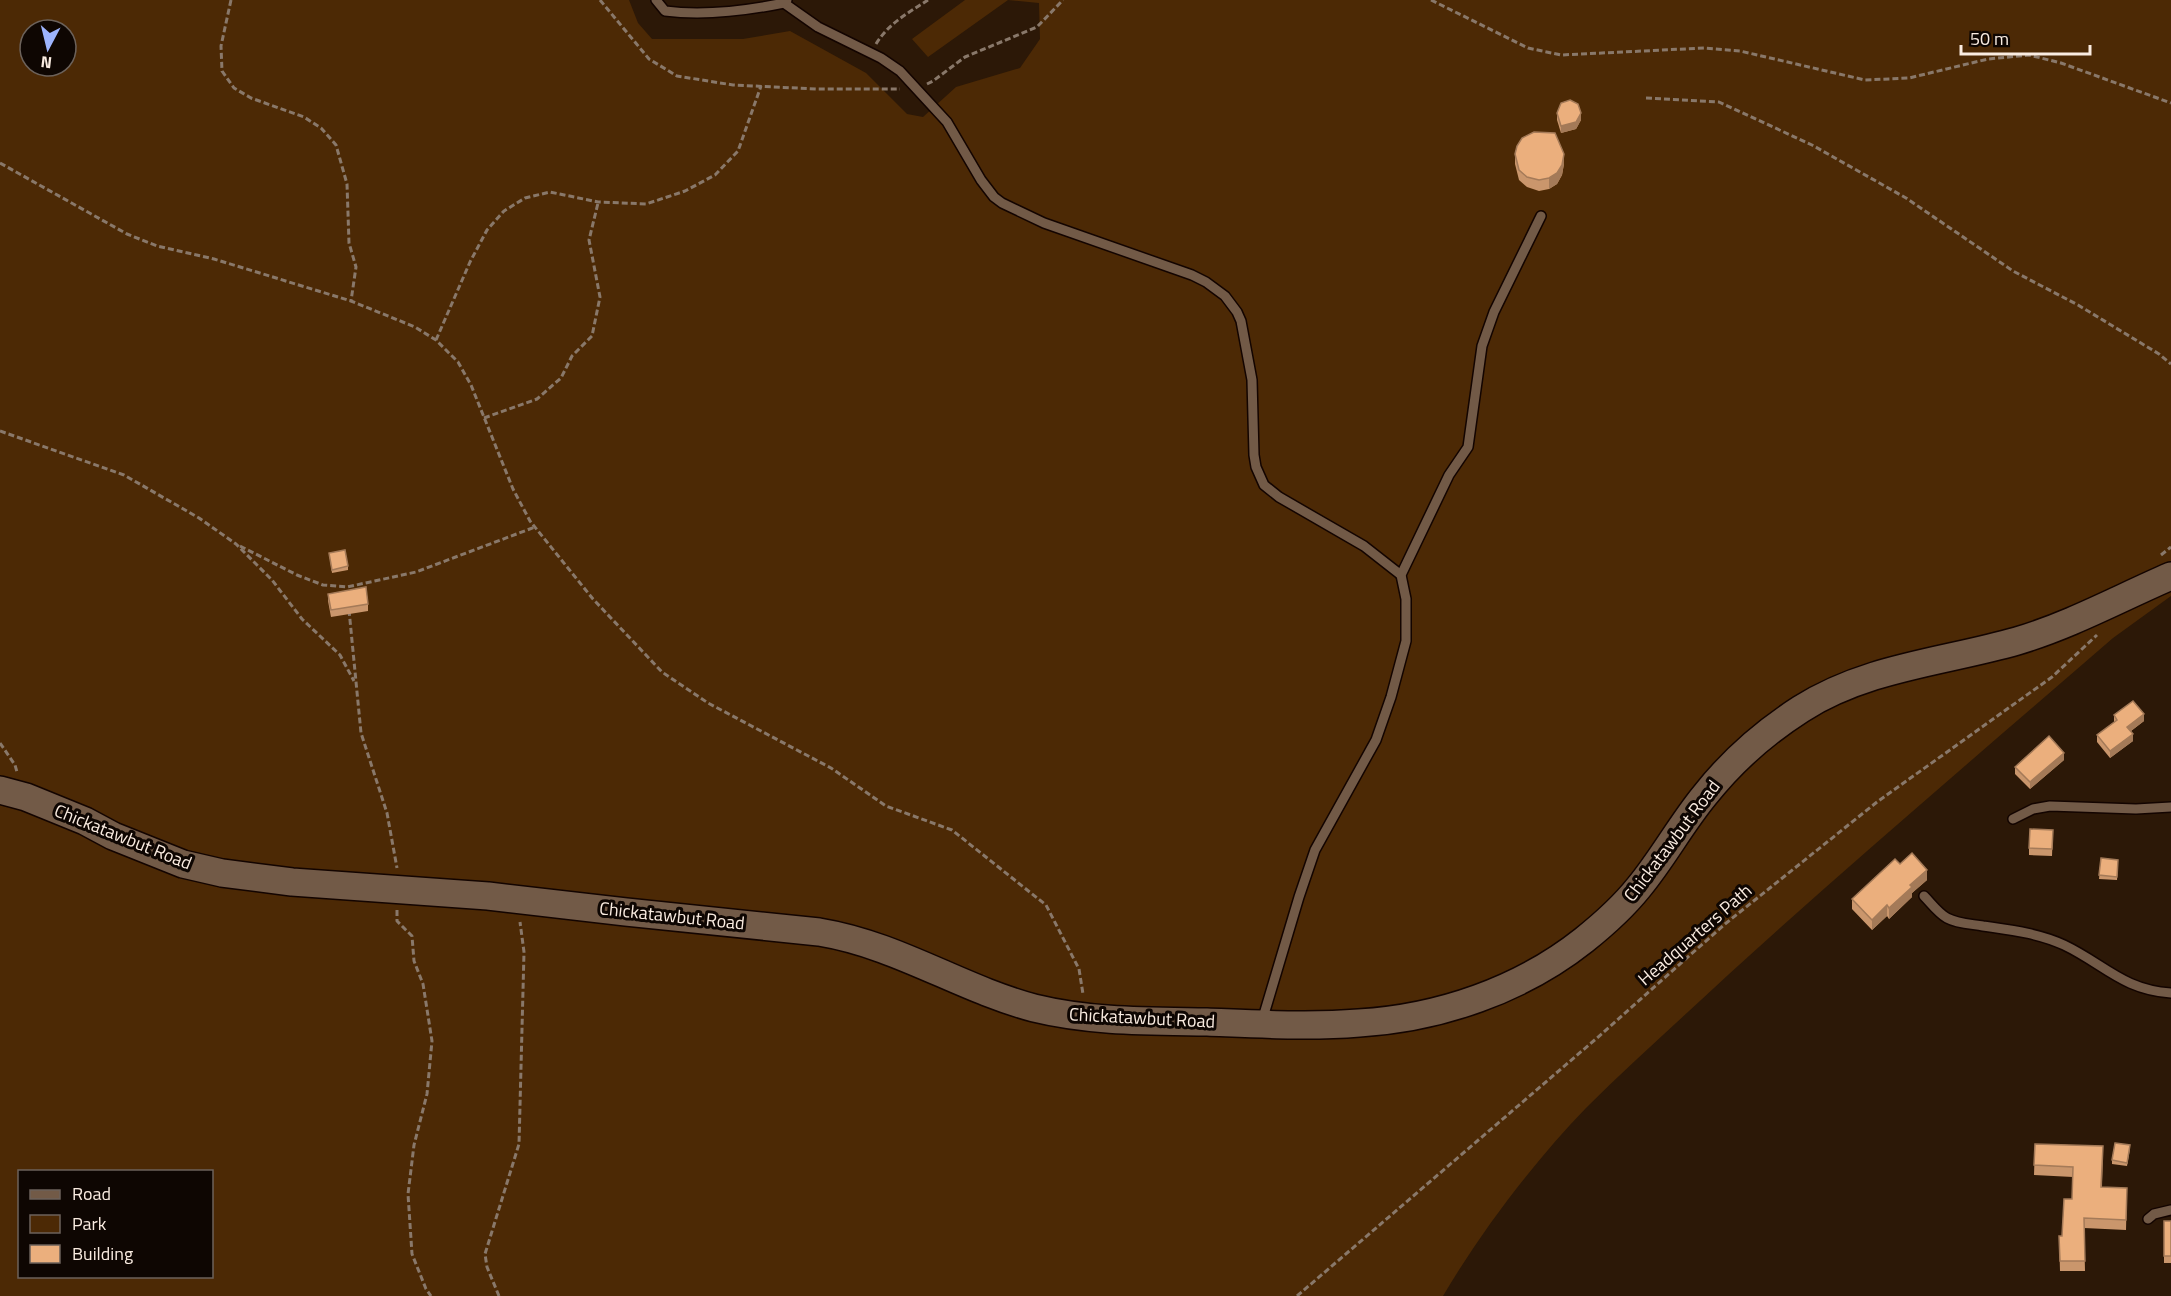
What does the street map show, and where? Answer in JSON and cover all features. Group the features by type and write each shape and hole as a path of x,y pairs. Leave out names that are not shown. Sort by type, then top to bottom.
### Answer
{"main road":[{"name":"Chickatawbut Road","path":"0,790 26,797 183,864 222,873 291,882 518,899 795,928 843,936 891,951 1008,1000 1088,1018 1261,1024 1344,1024 1399,1019 1458,1005 1519,981 1555,962 1609,920 1642,884 1703,797 1750,747 1801,709 1838,689 1875,675 2020,640 2061,626 2171,576"}],"lane":[{"path":"656,0 665,11 691,14 749,10 786,1 818,27 900,71 947,122 981,180 994,197 1002,203 1044,223 1192,275 1225,296 1237,312 1247,347 1252,391 1254,455 1256,467 1264,484 1279,497 1364,546 1401,575"},
{"path":"1261,1024 1299,897 1316,850 1376,740 1404,654 1407,628 1406,599 1401,575 1449,475 1468,447 1482,346 1494,312 1540,216"},
{"path":"2013,819 2033,810 2050,806 2136,809 2171,807"},
{"path":"1924,896 1943,915 1954,921 2050,939 2076,951 2118,978 2142,989 2171,993"},
{"path":"2148,1219 2154,1214 2171,1210"}],"path":[{"path":"231,0 221,46 222,70 234,88 251,98 304,117 321,128 336,145 347,184 349,243 356,267 351,301"},
{"path":"600,0 649,59 677,76 733,85 885,90 916,88 933,81 965,57 1037,27 1063,0"},
{"path":"870,53 883,33 898,18 928,0"},
{"path":"1431,0 1528,48 1561,55 1704,48 1740,51 1865,80 1909,78 1988,59 2029,55 2061,63 2171,103"},
{"path":"436,340 470,262 487,230 504,211 525,198 550,192 598,202 646,204 685,191 715,176 738,151 761,86"},
{"path":"1646,98 1719,102 1812,145 1906,198 2013,271 2078,305 2159,354 2171,364"},
{"path":"0,163 127,234 147,242 214,259 351,301 415,327 436,340 458,363 471,385 513,489 535,527 593,599 662,672 708,703 831,768 886,806 952,830 1046,905 1079,969 1088,1018"},
{"path":"484,418 537,399 561,378 572,356 592,336 600,297 589,240 598,202"},
{"path":"0,431 124,475 199,518 236,544 297,575 323,585 347,587 416,572 535,527"},
{"path":"236,544 272,580 302,619 340,655 354,682"},
{"path":"348,599 354,682 361,733 387,813 394,846"},
{"name":"Headquarters Path","path":"1297,1296 1597,1038 1725,924 1877,802 2052,677 2104,629 2109,618 2105,605"},
{"path":"0,743 15,765 26,797"},
{"path":"499,1296 487,1267 485,1254 519,1144 524,952 518,899"},
{"path":"412,936 414,962 423,984 432,1041 427,1094 414,1145 408,1194 412,1254 431,1296"}],"green space":[{"path":"0,0 629,0 638,23 652,39 743,39 790,31 866,73 907,114 923,117 956,87 1020,68 1040,39 1039,3 1008,0 2171,0 2171,596 2113,638 1871,847 1639,1057 1566,1129 1509,1198 1443,1296 0,1296"},
{"path":"965,0 1008,0 928,57 912,39"}],"building":[{"path":"1570,100 1578,104 1581,113 1576,122 1561,126 1557,113 1561,103"},
{"path":"1534,132 1555,133 1564,154 1562,165 1557,173 1549,178 1539,180 1527,177 1519,170 1515,154 1517,146 1522,138"},
{"path":"345,550 348,566 332,570 329,553"},
{"path":"366,587 368,604 331,610 328,594"},
{"path":"2133,701 2144,714 2127,727 2133,734 2110,751 2097,735 2117,720 2114,715"},
{"path":"2049,736 2064,753 2030,782 2015,767"},
{"path":"2030,829 2053,830 2052,849 2029,848"},
{"path":"1912,853 1927,870 1889,908 1887,905 1872,920 1852,899 1895,859 1900,864"},
{"path":"2101,858 2118,860 2117,877 2099,875"},
{"path":"2115,1143 2130,1145 2127,1163 2112,1160"},
{"path":"2035,1144 2103,1146 2101,1187 2127,1188 2126,1220 2084,1218 2085,1261 2060,1261 2059,1236 2062,1236 2064,1199 2072,1199 2073,1167 2034,1165"},
{"path":"2164,1221 2171,1221 2171,1256 2164,1256"}]}
